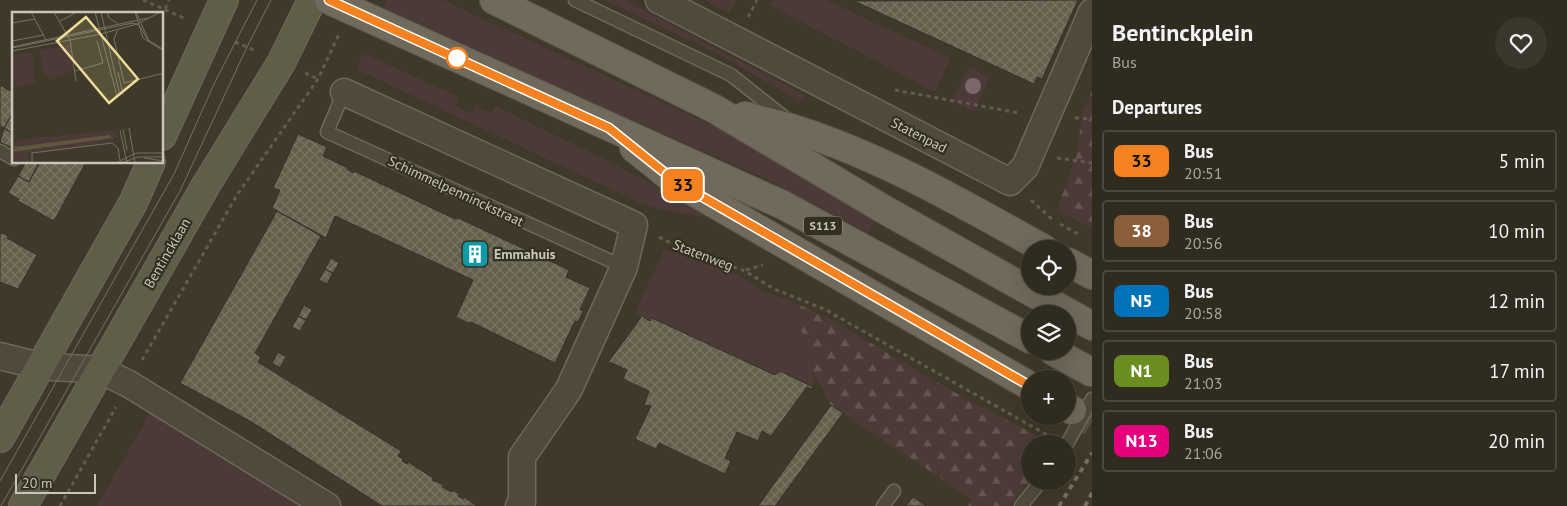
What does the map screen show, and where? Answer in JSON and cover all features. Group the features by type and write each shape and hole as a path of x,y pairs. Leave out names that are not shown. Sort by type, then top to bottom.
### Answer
{"main road":[{"path":"494,0 712,108 885,210 1092,326"},
{"name":"S113","path":"340,5 609,128 694,163 783,204 1021,334"},
{"path":"712,108 800,130 870,158 929,185 1028,240"},
{"name":"S113","path":"609,128 675,181 1021,381"},
{"path":"1076,266 1092,275"},
{"path":"1058,360 1081,397"}],"street":[{"path":"164,132 224,0"},
{"name":"Bentincklaan","path":"23,506 206,185 281,63 312,0"},
{"name":"Statenpad","path":"659,0 1010,182"},
{"path":"1010,182 1025,167 1092,12"},
{"path":"344,92 634,225 624,267 569,389 522,457 522,502 520,506"},
{"path":"0,438 134,202 150,164"},
{"path":"0,356 40,366 100,370 129,384 327,506"}],"lane":[{"path":"575,0 731,75 764,99 800,130"},
{"name":"Schimmelpenninckstraat","path":"344,92 327,132 624,267"},
{"path":"0,151 12,158"},
{"path":"1070,435 1081,397"},
{"path":"1021,506 1034,490"},
{"path":"883,506 894,491"}],"path":[{"path":"143,0 318,79"},
{"path":"160,12 164,10 169,0"},
{"path":"60,506 237,195 318,79 340,5"},
{"path":"1010,182 1053,220 1084,237"},
{"name":"Statenweg","path":"634,225 681,248 745,271 774,289 824,309 1047,435"}],"green space":[{"path":"387,0 443,0 715,127 877,217 868,233 767,179 382,11"},
{"path":"605,0 626,0 806,96 801,102 718,54"},
{"path":"705,0 736,0 729,13"},
{"path":"772,0 826,0 951,58 935,92 769,5"},
{"path":"363,53 459,97 455,106 471,114 476,106 492,113 495,106 611,162 715,219 658,209 638,202 356,69"},
{"path":"969,67 990,77 974,112 952,101"},
{"path":"1092,91 1092,228 1057,210 1077,154 1082,114"},
{"path":"664,249 734,273 763,291 793,302 814,373 813,387 780,371 775,375 652,318 650,321 635,313"},
{"path":"793,302 828,318 961,396 1036,435 1021,435 1021,490 1023,490 1009,506 968,506 972,499 831,405 814,373"},
{"path":"150,413 303,506 97,506"}],"building":[{"path":"1078,0 1042,79 1037,77 1034,84 854,1"},
{"path":"0,85 12,92 12,114 4,128 0,126"},
{"path":"12,114 12,133 4,128"},
{"path":"4,128 12,133 12,148 0,142"},
{"name":"Emmahuis","path":"298,134 327,147 323,156 348,168 353,173 354,171 569,270 566,277 590,288 580,310 583,311 582,314 578,322 575,321 555,363 471,322 468,323 456,317 473,280 335,216 326,238 272,208 280,190 273,188"},
{"path":"25,164 39,164 29,182 18,176"},
{"path":"38,164 85,164 54,221 18,201 19,199 8,193 18,176 29,182"},
{"path":"277,211 321,236 255,353 261,357 258,362 401,451 398,456 403,459 402,461 407,464 408,462 433,478 432,480 444,485 442,487 452,492 453,490 459,494 458,496 463,499 464,497 477,506 382,506 250,421 180,383"},
{"path":"0,234 8,236 7,238 37,255 18,289 0,282"},
{"path":"331,258 339,263 333,273 325,269"},
{"path":"325,269 333,273 327,284 319,280"},
{"path":"304,305 312,310 306,320 298,316"},
{"path":"298,316 306,320 300,331 292,327"},
{"path":"642,316 650,321 652,318 775,375 780,371 813,387 811,389 807,387 771,436 762,431 758,441 737,432 725,458 731,461 725,474 659,443 656,449 635,439 651,406 644,405 649,391 623,379 627,370 610,362 604,368"},
{"path":"278,352 286,357 280,368 272,363"},
{"path":"831,405 843,413 775,506 758,506"},
{"path":"913,497 926,506 906,506"}],"tunnel":[{"path":"1076,412 1092,422"}],"tram line":[{"path":"0,481 174,174 214,84 257,0"},
{"path":"1,506 180,191 271,0"}],"railway":[{"path":"1059,506 1092,453"},
{"path":"1085,506 1092,493"}],"bus line":[{"name":"33","path":"329,0 609,128 675,181 1021,381"}],"place":[{"name":"Emmahuis","path":"475,254"}]}
